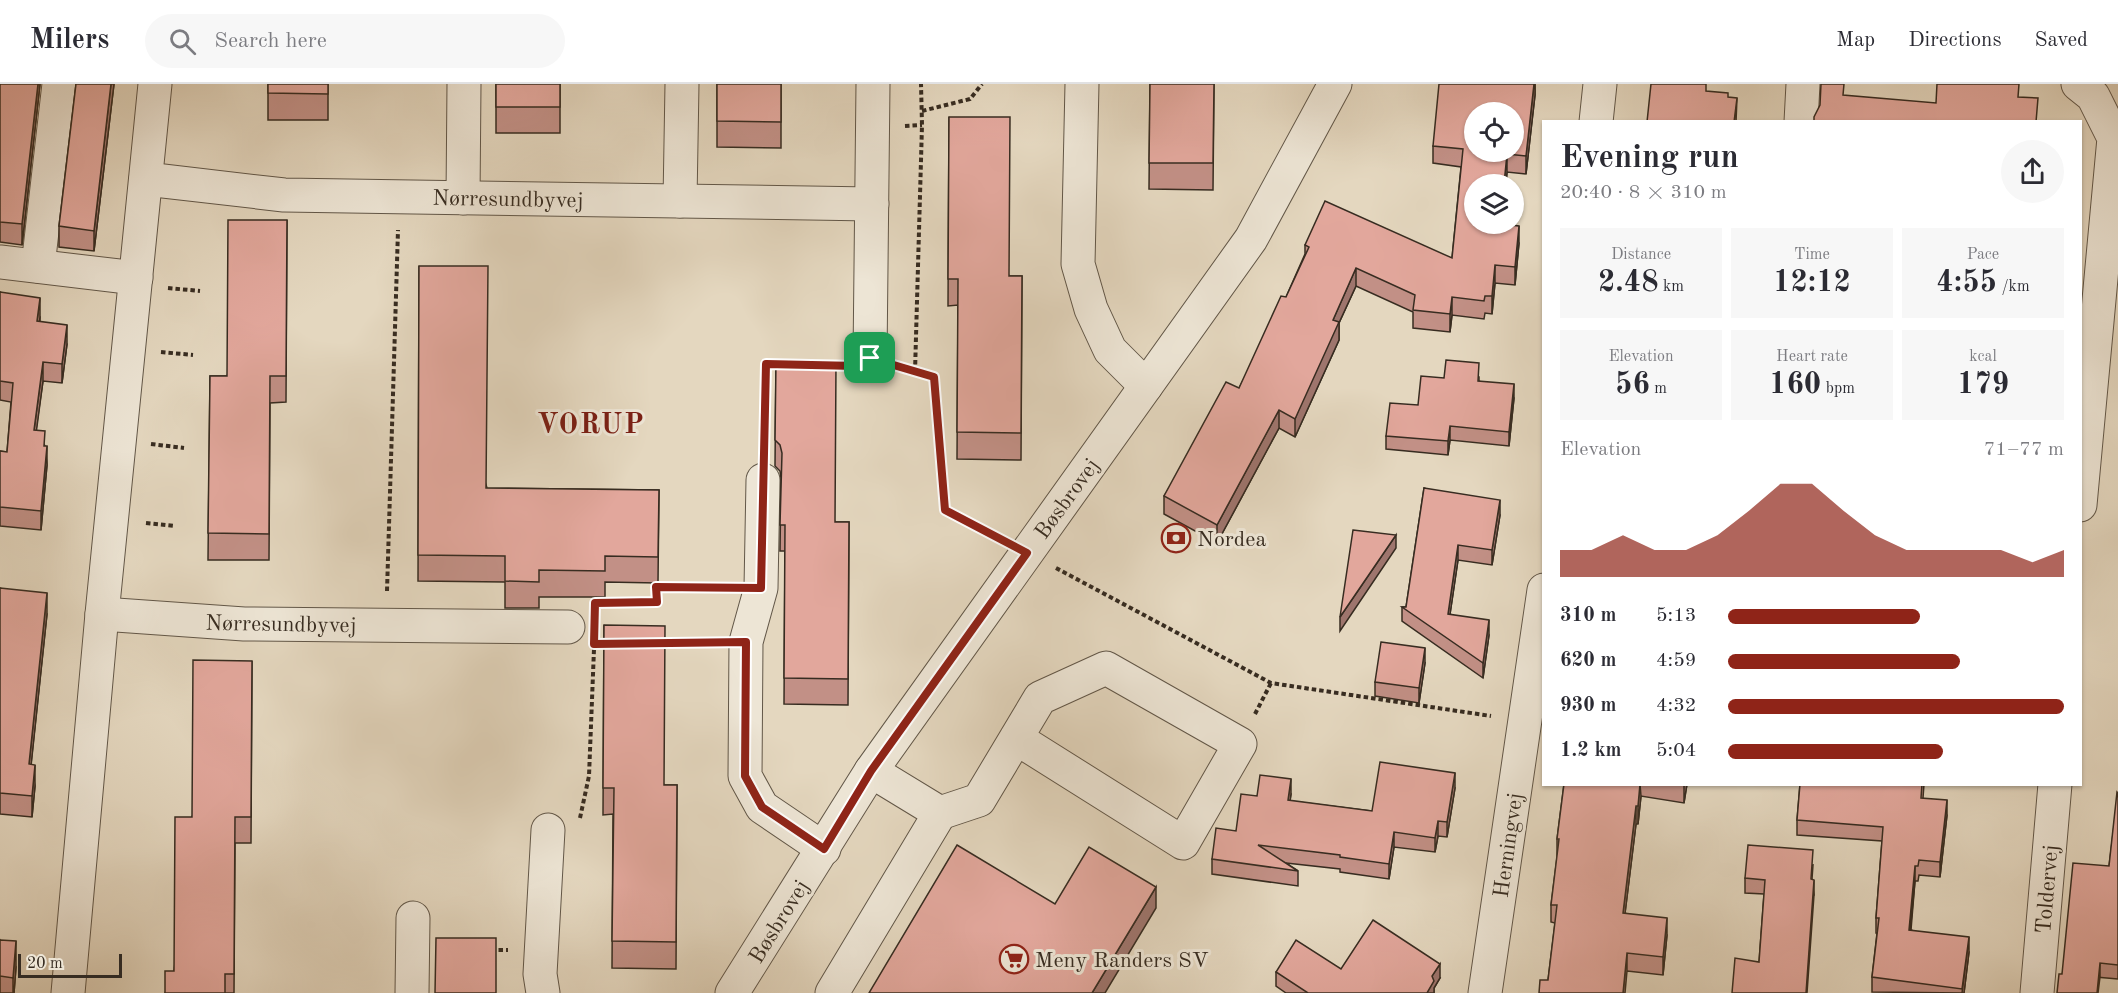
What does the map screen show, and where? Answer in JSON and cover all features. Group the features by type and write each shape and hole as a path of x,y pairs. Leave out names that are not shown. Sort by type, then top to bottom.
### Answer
{"street":[{"path":"38,266 59,84"},
{"path":"68,993 102,614 155,84"},
{"path":"463,198 464,84"},
{"path":"680,201 682,84"},
{"path":"870,358 873,84"},
{"path":"1082,84 1078,264 1091,309 1110,350 1146,386"},
{"name":"Bøsbrovej","path":"732,993 871,771 1251,239 1335,84"},
{"path":"1596,120 1600,84"},
{"path":"1801,120 1803,84"},
{"path":"2078,84 2093,96 2114,138 2082,483"},
{"name":"Nørresundbyvej","path":"146,179 284,195 872,204"},
{"path":"0,262 136,278"},
{"path":"763,480 761,588 746,642 745,776 762,807 824,849"},
{"name":"Herningvej","path":"1485,993 1542,604"},
{"name":"Nørresundbyvej","path":"102,614 244,624 586,629"},
{"path":"832,993 940,813 979,800 1016,738 1040,698 1106,668 1240,744 1183,843 1016,738"},
{"path":"871,771 940,813"},
{"name":"Toldervej","path":"2037,993 2055,786"},
{"path":"543,993 540,974 548,830"},
{"path":"412,993 413,918"}],"path":[{"path":"915,372 921,84"},
{"path":"922,111 970,99 982,84"},
{"path":"386,625 399,197"},
{"path":"870,358 934,377 945,510 1271,683 1525,722"},
{"path":"763,480 766,364 789,365"},
{"path":"548,830 578,826 589,776 586,629 595,603 657,602 656,587 761,588"},
{"path":"652,643 746,642"},
{"path":"483,950 542,949"}],"building":[{"path":"0,84 38,84 22,224 0,222"},
{"path":"76,84 111,84 94,231 59,226"},
{"path":"268,84 328,84 328,94 268,93"},
{"path":"496,84 560,84 560,107 496,107"},
{"path":"717,84 781,84 781,122 717,121"},
{"path":"1150,84 1214,84 1213,163 1149,163"},
{"path":"1439,84 1534,84 1526,156 1524,156 1524,102 1464,102 1464,162 1506,162 1505,174 1464,174 1464,234 1518,234 1515,267 1495,265 1492,296 1485,296 1484,301 1452,297 1450,314 1413,310 1415,295 1356,268 1333,320 1339,322 1295,419 1279,410 1217,525 1164,496 1226,382 1239,388 1281,296 1286,297 1309,247 1305,245 1325,201 1452,258 1463,149 1433,146"},
{"path":"1651,84 1706,84 1706,91 1728,93 1728,97 1737,98 1734,120 1647,120"},
{"path":"1821,84 1844,84 1843,95 1936,103 1937,84 2019,84 2018,97 2038,98 2036,120 1814,120 1820,105"},
{"path":"949,117 1010,117 1009,276 1022,276 1021,433 957,432 958,279 948,279"},
{"path":"228,220 287,220 286,376 270,376 269,534 208,533 210,376 227,376"},
{"path":"419,266 488,266 486,488 659,490 658,557 605,556 605,571 539,570 539,582 505,581 505,556 418,555"},
{"path":"0,292 40,298 37,321 67,325 62,364 43,362 34,430 45,431 44,446 47,446 41,511 0,507 0,451 7,452 13,383 0,381"},
{"path":"1446,360 1479,363 1478,381 1514,384 1509,432 1450,426 1448,441 1386,436 1390,403 1418,405 1421,376 1444,378"},
{"path":"776,362 836,363 835,522 849,522 848,679 784,678 785,525 780,525 782,453 780,445 775,440"},
{"path":"1424,488 1500,500 1492,550 1458,545 1448,614 1489,620 1483,663 1402,607 1406,607"},
{"path":"1353,530 1396,535 1340,617"},
{"path":"0,588 47,593 29,764 35,765 32,796 0,793"},
{"path":"604,625 665,626 664,785 677,785 676,942 612,941 614,788 603,788"},
{"path":"1381,642 1425,648 1419,688 1375,682"},
{"path":"193,660 252,661 251,817 235,817 234,974 225,974 225,993 165,993 165,971 174,971 175,817 192,817"},
{"path":"1380,762 1455,773 1447,822 1438,821 1435,838 1394,832 1389,864 1340,857 1340,855 1258,845 1298,871 1212,859 1216,828 1236,831 1241,794 1257,796 1260,775 1291,779 1288,800 1372,811"},
{"path":"1564,786 1640,786 1623,913 1667,918 1663,957 1627,953 1623,993 1539,993 1540,980 1548,980 1557,905 1551,905 1559,839 1557,839"},
{"path":"1800,786 1922,786 1921,798 1947,800 1940,862 1919,860 1918,866 1915,866 1909,930 1969,937 1962,989 1872,977 1879,918 1876,918 1883,827 1797,820"},
{"path":"2117,792 2118,965 2100,963 2097,993 2057,993 2059,974 2062,974 2073,863 2109,866"},
{"name":"Meny Randers SV","path":"957,845 1055,904 1089,847 1156,887 1092,993 869,993"},
{"path":"1748,845 1813,850 1811,879 1814,880 1806,993 1732,993 1735,958 1759,962 1765,880 1745,878"},
{"path":"1373,920 1440,964 1432,976 1434,981 1427,993 1308,993 1276,972 1296,940 1341,969"},
{"path":"436,938 496,938 496,993 435,993"},
{"path":"0,940 16,941 13,978 0,976"}],"place":[{"name":"Nordea","path":"1176,538"},
{"name":"Meny Randers SV","path":"1014,959"}],"district":[{"name":"VORUP","path":"591,423"}],"route":[{"path":"870,358 934,377 945,510 1027,553 871,771 824,849 762,807 745,776 746,642 594,644 595,603 657,602 656,587 761,588 766,364 857,366 870,358"}]}
